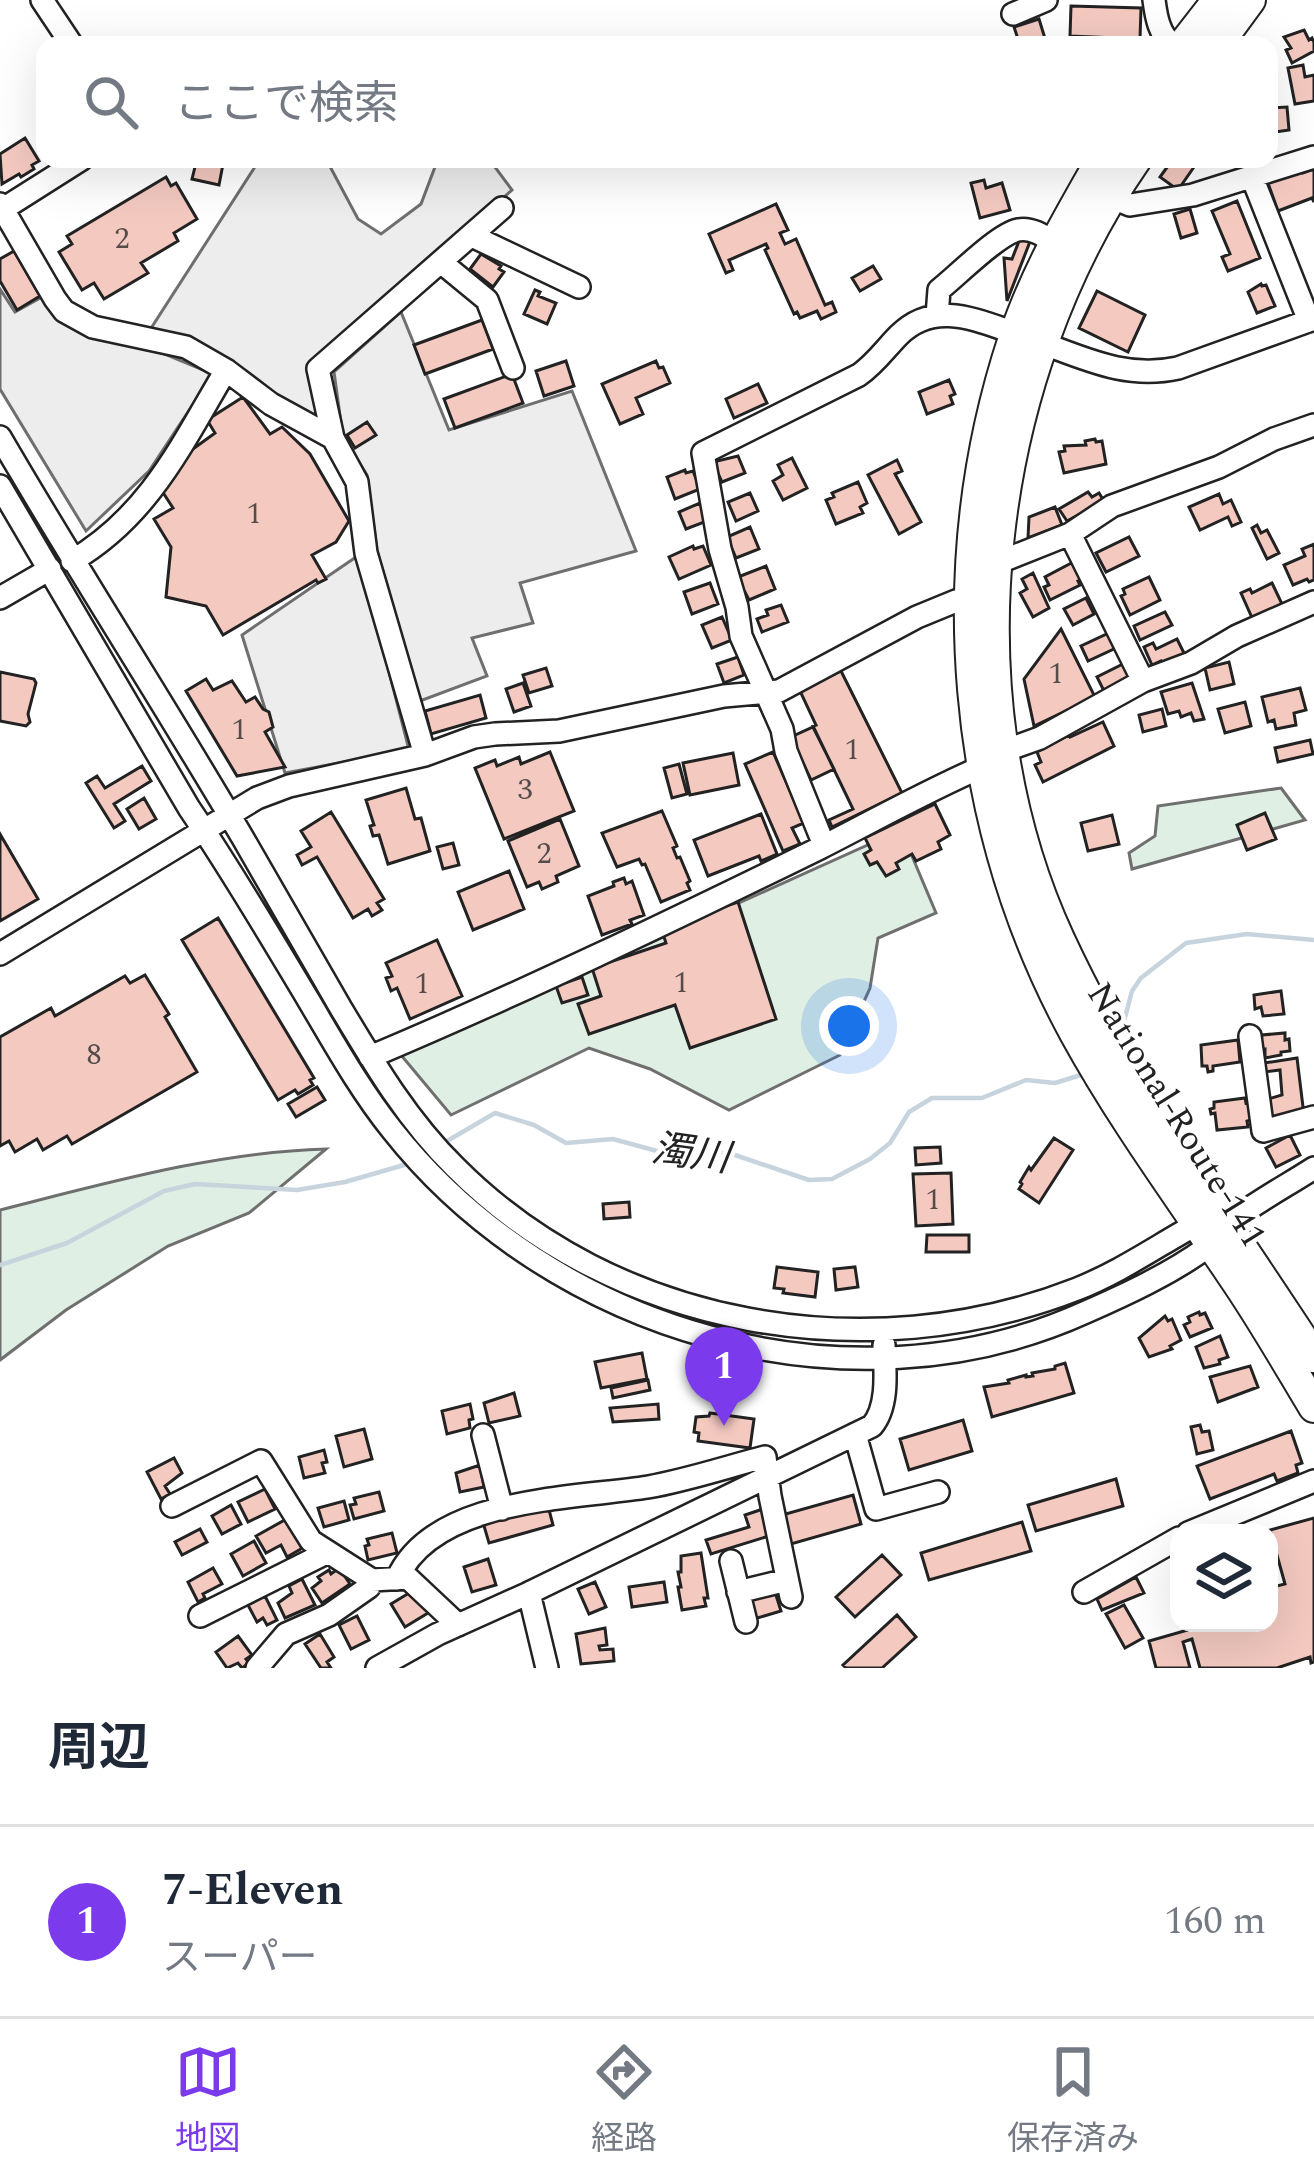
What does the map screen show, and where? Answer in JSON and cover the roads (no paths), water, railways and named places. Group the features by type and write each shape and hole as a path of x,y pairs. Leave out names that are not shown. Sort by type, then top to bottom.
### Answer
{"highway":[{"path":"1190,36 1218,0"},
{"path":"1224,36 1250,0"},
{"name":"National Route 141","path":"1097,168 1054,243 1029,338 984,453 968,600 975,709 1015,808 1049,947 1127,1093 1194,1180 1211,1232 1236,1280 1314,1408"},
{"name":"National Route 141","path":"994,758 997,563 1007,477 1034,366 1029,338 1130,168"},
{"name":"National Route 141","path":"1211,1232 1249,1256 1314,1358"}],"street":[{"path":"1013,14 1046,0"},
{"path":"1154,0 1164,36"},
{"path":"49,3 67,36"},
{"path":"1111,197 1130,205 1193,195 1314,158"},
{"path":"67,168 1,208 64,311 93,327 186,347 332,438"},
{"path":"824,845 786,751 782,729 741,636 703,453 859,375 901,333 937,316 962,315 1117,370 1155,373 1311,320 1252,177"},
{"path":"424,755 366,553 357,482 332,438 318,369 502,208"},
{"path":"937,316 939,290 1004,236 1022,229 1054,243"},
{"path":"472,236 566,288"},
{"path":"442,263 488,299 513,368"},
{"path":"0,598 116,532 144,503 226,370"},
{"path":"997,563 1070,534 1112,506 1220,467 1314,425"},
{"path":"0,437 61,565 204,830 349,1068 392,1130 445,1173 548,1242 605,1274 704,1310 762,1323 884,1330 1011,1311 1211,1232"},
{"path":"0,486 61,565 229,815 370,1057 445,1173 496,1233 598,1295 701,1336 758,1349 884,1358 964,1349 1020,1336 1099,1306 1314,1168"},
{"path":"1070,534 1143,681"},
{"path":"0,954 257,798 289,786 424,755 474,737 560,731 724,696 765,694 791,686 917,617 968,600"},
{"path":"370,1057 604,952 1040,738 1143,681 1191,663 1237,636 1314,602"},
{"path":"1250,1036 1263,1131 1314,1117"},
{"path":"377,1668 458,1624 872,1426 883,1401 884,1330"},
{"path":"855,1434 876,1509 938,1492"},
{"path":"483,1435 502,1509"},
{"path":"397,1579 406,1558 469,1518 534,1500 663,1484 765,1457 789,1589 738,1592"},
{"path":"172,1506 261,1461 311,1541 372,1580 409,1578 458,1624"},
{"path":"1210,1524 1314,1481"},
{"path":"1084,1592 1170,1543"},
{"path":"200,1616 326,1553"},
{"path":"730,1561 746,1622"},
{"path":"257,1668 286,1634 329,1616 372,1580"},
{"path":"529,1593 547,1668"}],"waterway":[{"name":"濁川","path":"1121,1035 1132,991 1141,978 1186,943 1247,934 1314,940"},
{"name":"濁川","path":"442,1144 495,1113 534,1125 566,1143 613,1139 657,1151 729,1153 809,1180 832,1179 890,1143 909,1112 932,1098 982,1098 1026,1080 1055,1083 1084,1074"},
{"name":"濁川","path":"0,1265 67,1243 164,1191 195,1184 297,1190 411,1163"}],"place":[{"name":"7-Eleven","path":"724,1426"}]}
